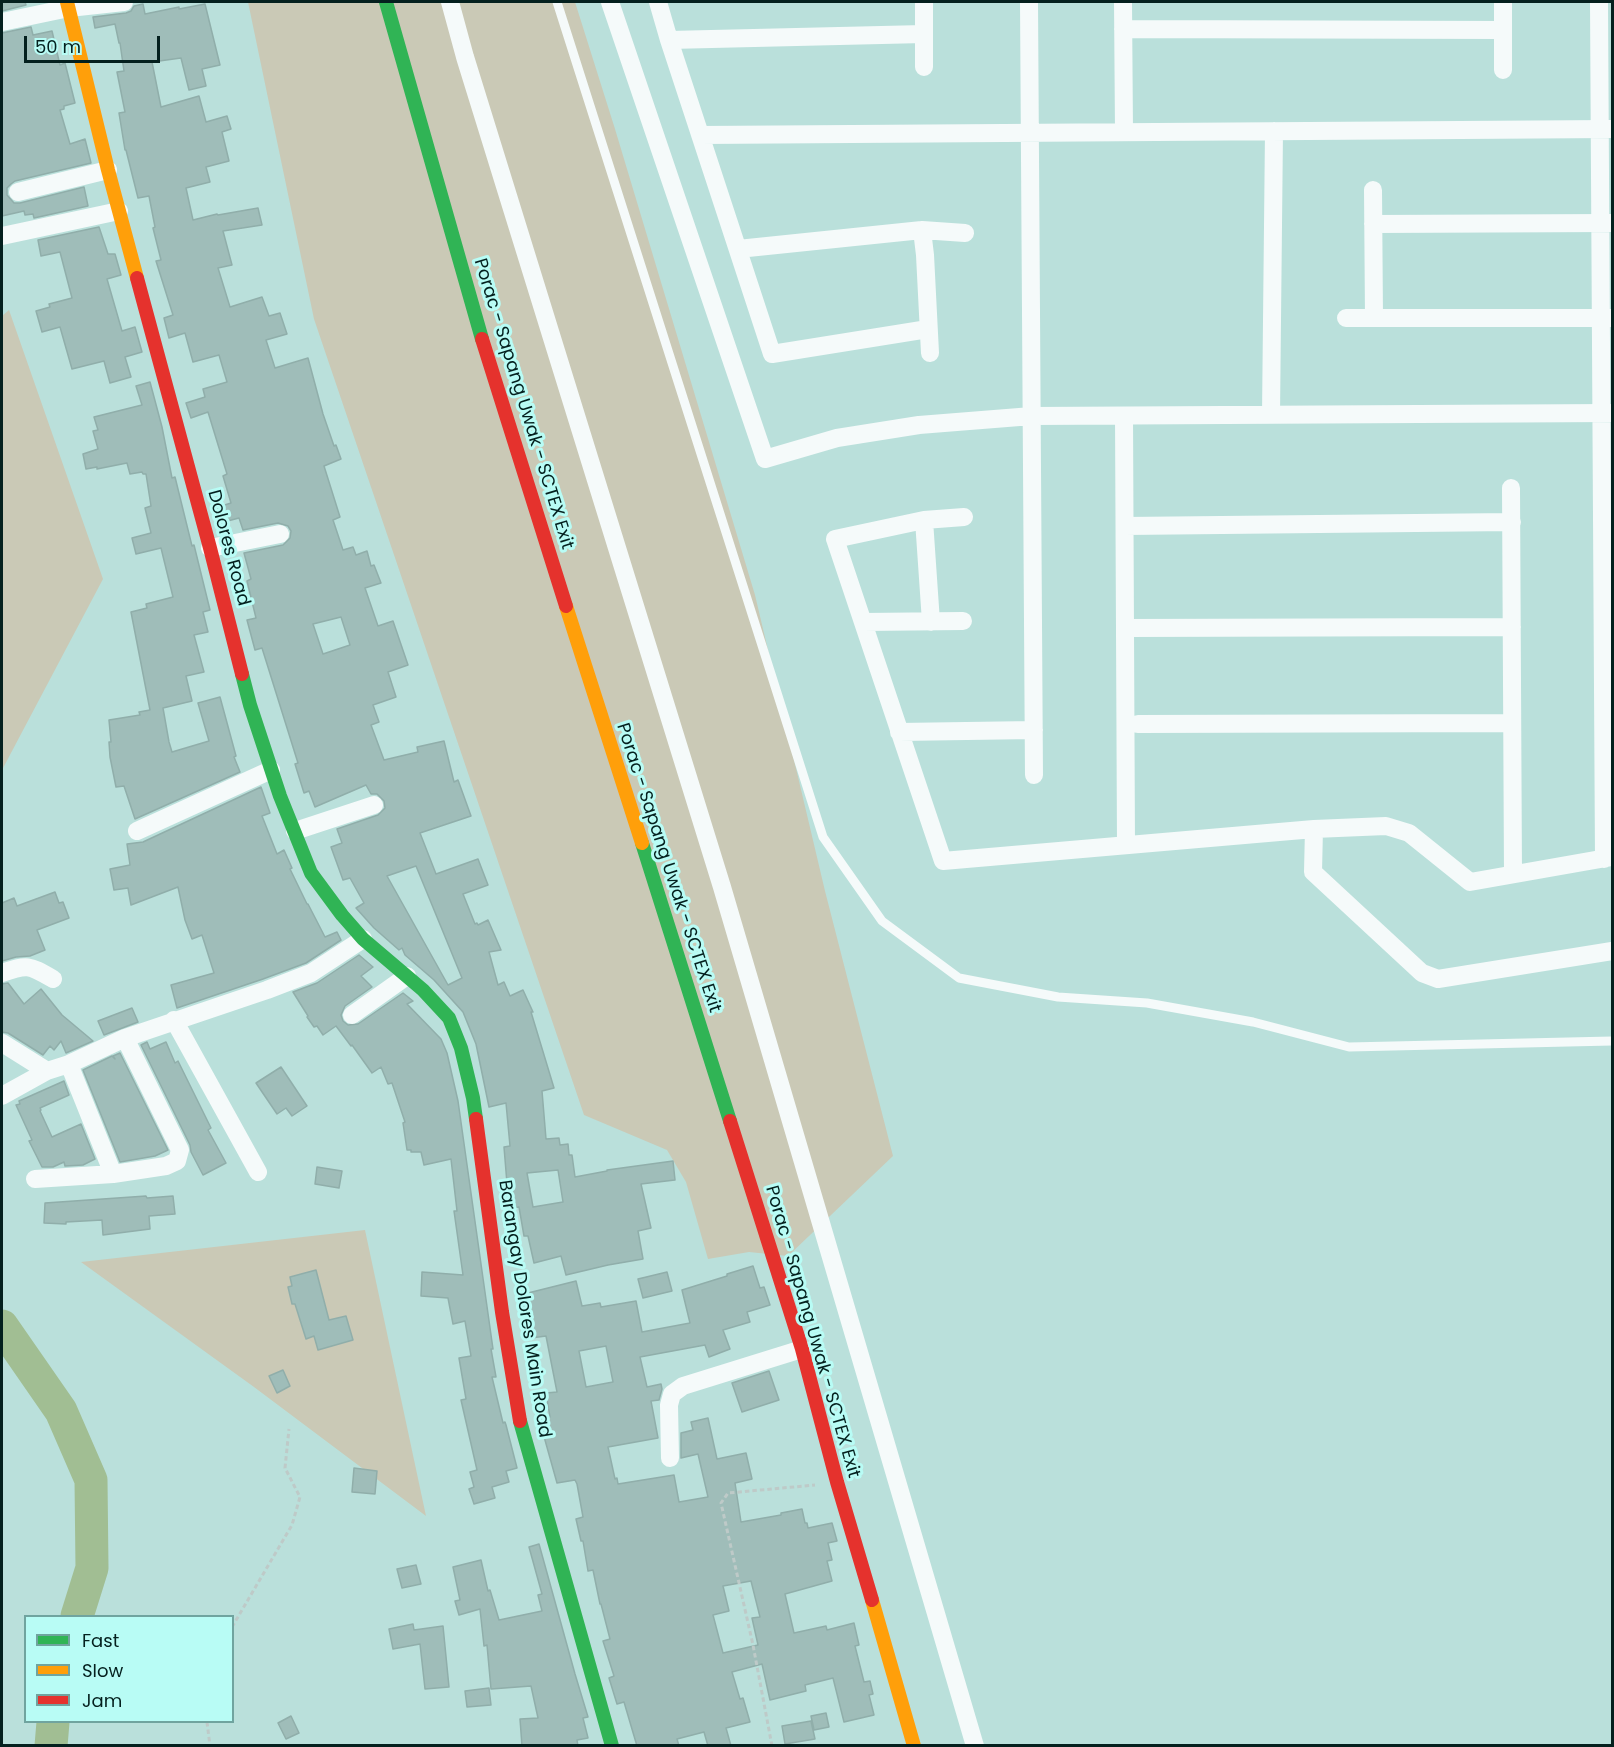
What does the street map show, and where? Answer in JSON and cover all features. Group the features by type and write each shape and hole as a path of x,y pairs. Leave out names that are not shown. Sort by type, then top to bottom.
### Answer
{"street":[{"path":"2,22 68,5 124,2"},
{"name":"Porac - Sapang Uwak - SCTEX Exit","path":"386,2 481,337 802,1349 837,1482 914,1746"},
{"path":"450,2 722,887 975,1746"},
{"path":"610,2 765,459 837,438 919,425 1032,416 1607,413"},
{"path":"658,2 772,354 928,329"},
{"path":"924,2 924,67"},
{"path":"1029,2 1034,775"},
{"path":"1123,2 1124,132"},
{"path":"1503,2 1503,70"},
{"path":"964,517 924,520 835,539 943,861 1314,829 1386,825 1409,833 1470,882 1608,858 1606,129 1599,2"},
{"name":"Dolores Road","path":"68,5 108,170 250,705 280,796 311,873 363,939 423,990 449,1017 461,1048"},
{"path":"1123,29 1503,30"},
{"path":"669,40 924,34"},
{"path":"700,135 1606,129"},
{"path":"1271,415 1274,131"},
{"path":"18,192 108,170"},
{"path":"1373,190 1374,318"},
{"path":"2,236 119,211"},
{"path":"1373,224 1606,223"},
{"path":"738,249 922,230 965,233"},
{"path":"922,230 930,353"},
{"path":"1346,318 1607,318"},
{"path":"1124,416 1126,846"},
{"path":"1511,488 1513,874"},
{"path":"924,520 932,622"},
{"path":"1125,526 1512,522"},
{"path":"210,548 280,534"},
{"path":"863,622 963,621"},
{"path":"1125,628 1512,627"},
{"path":"1138,724 1512,723"},
{"path":"899,732 1034,730"},
{"path":"137,831 271,770"},
{"path":"295,831 375,806"},
{"path":"1314,829 1313,872 1422,972 1438,979 1612,951"},
{"path":"2,1096 47,1071 69,1064 125,1038 311,974 363,939"},
{"path":"2,973 22,966 37,969 53,979"},
{"path":"352,1015 407,976"},
{"path":"174,1020 258,1172"},
{"path":"35,1179 114,1174 166,1166 177,1161 180,1150 125,1038"},
{"path":"2,1043 47,1071"},
{"name":"Barangay Dolores Main Road","path":"461,1048 473,1098 502,1312 519,1413 612,1746"},
{"path":"69,1064 114,1174"},
{"path":"670,1458 669,1405 672,1394 683,1386 802,1349"}],"lane":[{"path":"557,2 823,837 882,921 959,978 1058,997 1147,1003 1253,1022 1349,1047 1612,1041"}],"path":[{"path":"234,1624 292,1525 300,1497 285,1468 289,1429"},
{"path":"772,1746 753,1645 721,1503 728,1493 837,1482"},
{"path":"207,1723 210,1746"}],"green space":[{"path":"248,2 575,2 755,595 825,891 893,1156 788,1256 749,1252 708,1259 686,1182 667,1150 584,1115 314,319"},
{"path":"9,310 103,579 2,770 2,316"},
{"path":"365,1230 426,1516 254,1387 81,1262"}],"building":[{"path":"2,2 25,2 26,5 2,11"},
{"path":"143,4 145,14 205,4 220,65 202,69 206,86 189,90 181,58 152,62 161,107 199,96 206,122 227,116 231,129 222,132 229,161 206,167 210,182 186,188 193,220 258,208 262,225 223,231 232,265 218,268 230,307 262,297 269,316 280,313 287,334 266,340 275,368 308,358 323,414 341,459 324,466 340,517 333,520 343,550 353,547 356,555 367,551 371,566 374,565 381,583 365,588 378,626 393,621 408,665 388,672 396,697 373,705 379,722 371,725 384,760 418,752 417,747 444,741 454,782 458,780 471,816 420,833 436,874 478,859 488,885 463,894 475,924 478,925 488,920 501,950 489,952 498,985 504,982 510,996 523,990 533,1012 531,1012 554,1088 542,1091 546,1139 559,1138 560,1145 568,1144 575,1177 673,1161 675,1180 641,1184 651,1228 638,1231 643,1259 566,1275 561,1256 534,1263 528,1236 524,1236 519,1207 509,1208 504,1147 510,1146 506,1103 489,1107 476,1044 463,1012 434,980 405,955 402,948 399,950 356,908 364,903 350,878 343,880 331,847 342,843 337,829 378,815 385,808 384,801 377,794 371,794 366,785 315,807 309,791 304,793 295,764 298,763 262,648 255,650 247,620 256,618 247,581 251,579 244,553 283,545 290,538 291,531 288,526 278,523 243,530 239,518 220,523 215,508 231,503 223,476 227,474 208,412 191,418 186,403 205,397 203,389 227,382 219,355 193,362 185,333 169,338 164,318 173,315 156,261 161,260 153,228 155,227 149,196 138,198 125,150 119,113 125,112 117,72 124,71 120,43 115,24 95,28 93,17 126,13 134,6","holes":["341,617 350,645 323,654 313,624","416,866 462,978 448,985 387,876","558,1170 563,1202 533,1207 527,1173"]},
{"path":"31,27 33,35 52,31 60,65 65,63 75,103 64,106 64,109 60,110 70,144 85,139 91,163 15,181 7,188 7,195 14,203 20,203 84,187 88,206 34,218 33,214 25,215 24,211 2,216 2,33"},
{"path":"99,227 108,254 115,254 121,275 107,279 122,331 135,327 142,352 125,357 131,377 110,383 104,361 72,369 60,327 42,332 36,311 50,307 49,304 72,298 60,252 41,256 38,240"},
{"path":"150,382 172,478 175,477 210,610 203,612 208,632 194,635 204,672 186,676 192,701 163,708 169,742 172,752 209,741 198,703 220,697 236,756 234,757 240,772 135,819 124,786 116,787 110,757 109,720 140,715 139,712 150,710 131,612 147,608 146,604 173,597 161,548 136,554 132,538 151,533 145,508 151,506 146,474 142,472 130,474 127,463 86,469 83,454 98,449 93,431 98,430 94,417 142,405 136,386"},
{"path":"261,787 270,813 262,816 277,854 284,850 292,868 290,869 325,937 337,932 341,940 306,963 177,1008 171,985 214,973 202,935 192,939 185,920 178,887 131,905 128,888 114,890 110,869 130,865 127,844 143,842"},
{"path":"55,892 59,903 63,902 69,918 37,930 45,950 30,956 2,961 2,903 14,898 17,906"},
{"path":"359,955 373,967 361,976 372,987 345,1006 341,1015 343,1021 348,1025 358,1024 403,993 413,1001 407,1004 441,1039 447,1053 458,1101 493,1349 491,1349 496,1377 492,1377 517,1468 506,1471 509,1482 492,1487 495,1498 474,1504 469,1489 474,1487 470,1472 477,1470 461,1400 466,1399 459,1358 471,1356 465,1321 453,1324 448,1298 421,1296 422,1272 463,1275 454,1211 457,1211 451,1159 424,1165 421,1152 407,1150 403,1123 405,1122 392,1083 388,1084 381,1067 372,1073 336,1026 323,1035 307,1017 293,992 317,983"},
{"path":"8,983 24,1004 41,989 62,1015 93,1041 66,1053 61,1041 54,1050 50,1046 43,1055 8,1033 2,1032 2,984"},
{"path":"132,1008 138,1022 104,1035 98,1021"},
{"path":"147,1042 150,1049 166,1042 175,1063 178,1061 211,1128 208,1130 226,1163 203,1175 141,1045"},
{"path":"120,1053 168,1150 155,1156 120,1162 83,1070 112,1056 115,1059 113,1056"},
{"path":"281,1067 307,1106 292,1116 286,1108 277,1114 256,1083"},
{"path":"64,1081 69,1095 40,1108 40,1111 52,1137 81,1124 95,1159 83,1165 65,1166 64,1162 53,1167 42,1167 29,1141 32,1140 16,1105 20,1104 19,1101"},
{"path":"317,1167 342,1171 339,1188 315,1184"},
{"path":"146,1196 147,1198 173,1196 175,1214 149,1216 150,1229 103,1235 102,1220 66,1222 66,1224 44,1223 45,1203"},
{"path":"753,1266 760,1288 764,1287 770,1305 747,1312 750,1322 723,1330 730,1349 709,1357 705,1345 640,1357 647,1387 661,1384 659,1400 651,1401 658,1438 608,1447 615,1479 617,1478 618,1484 674,1475 679,1502 708,1497 698,1454 681,1458 681,1433 693,1430 691,1422 708,1418 717,1459 746,1453 752,1479 735,1483 741,1522 802,1509 808,1528 832,1523 837,1541 828,1543 832,1560 827,1561 832,1581 785,1594 794,1633 826,1626 827,1630 854,1623 859,1645 855,1646 864,1682 870,1681 873,1694 869,1695 874,1715 844,1722 833,1678 805,1685 806,1691 770,1700 762,1664 732,1672 750,1722 726,1728 731,1746 708,1746 704,1732 677,1739 679,1746 637,1746 624,1702 617,1704 609,1678 614,1676 603,1641 610,1639 593,1570 588,1571 583,1541 581,1541 576,1519 583,1517 577,1484 575,1480 557,1483 543,1433 539,1434 536,1420 550,1417 546,1393 557,1392 546,1336 531,1338 520,1295 576,1281 582,1306 600,1303 601,1307 636,1301 642,1332 690,1323 682,1290 727,1276 727,1274","holes":["606,1346 613,1382 586,1387 579,1351","751,1581 760,1617 752,1618 758,1645 723,1653 713,1615 729,1611 723,1586"]},
{"path":"316,1270 329,1320 346,1316 353,1340 318,1350 314,1336 306,1339 288,1287 292,1286 290,1277"},
{"path":"667,1272 672,1291 643,1298 638,1279"},
{"path":"283,1370 290,1386 277,1393 269,1376"},
{"path":"769,1371 779,1400 742,1412 732,1383"},
{"path":"354,1468 377,1471 375,1494 352,1492"},
{"path":"539,1544 588,1717 583,1718 588,1738 577,1740 578,1746 522,1746 520,1719 538,1718 531,1686 491,1689 487,1645 484,1646 480,1609 459,1615 455,1601 460,1600 453,1567 481,1560 488,1591 490,1590 499,1620 542,1611 538,1595 542,1594 529,1547"},
{"path":"416,1565 421,1584 402,1588 397,1569"},
{"path":"413,1624 414,1630 443,1626 449,1687 425,1689 420,1644 393,1649 389,1629"},
{"path":"489,1688 491,1705 467,1707 465,1691"},
{"path":"826,1713 829,1727 814,1730 811,1716"},
{"path":"291,1716 299,1733 286,1739 278,1723"},
{"path":"811,1721 815,1739 785,1744 782,1726"}],"waterway":[{"path":"2,1326 61,1411 91,1480 92,1568 77,1615"},
{"path":"51,1746 53,1723"}],"traffic: fast":[{"path":"386,2 482,339"},
{"path":"242,674 280,796 311,873 363,939 423,990 449,1018 461,1048 476,1119"},
{"path":"642,843 730,1121"},
{"path":"520,1421 612,1746"}],"traffic: slow":[{"path":"67,2 137,278"},
{"path":"566,606 642,843"},
{"path":"872,1600 914,1746"}],"traffic: jam":[{"path":"137,278 242,674"},
{"path":"482,339 566,606"},
{"path":"476,1119 502,1312 520,1421"},
{"path":"730,1121 802,1349 837,1482 872,1600"}]}
